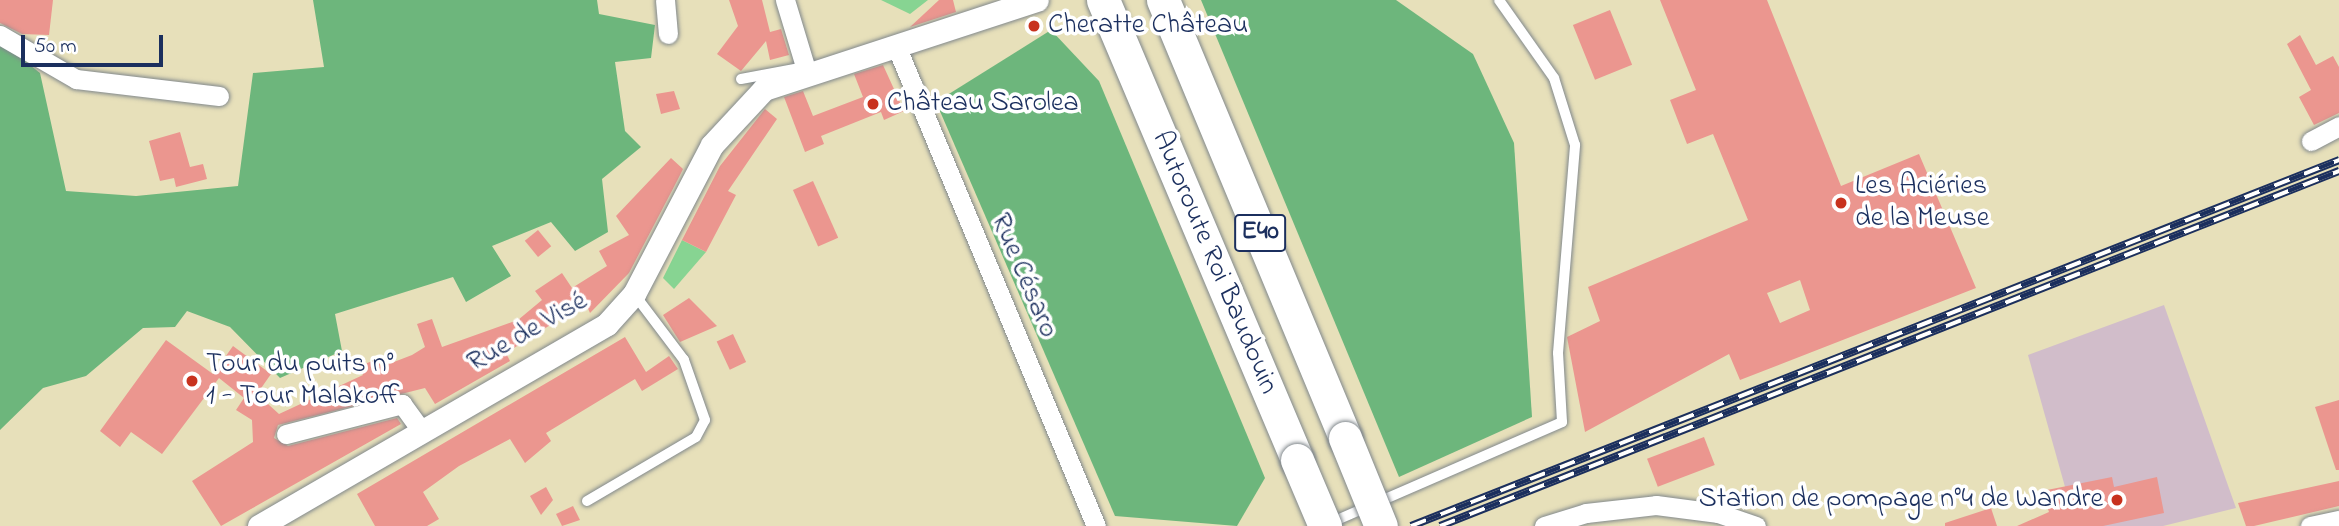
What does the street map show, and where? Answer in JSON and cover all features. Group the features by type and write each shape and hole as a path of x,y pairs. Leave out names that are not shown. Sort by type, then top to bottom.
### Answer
{"highway":[{"name":"Autoroute Roi Baudouin","path":"1103,0 1323,526"},
{"name":"Autoroute Roi Baudouin","path":"1169,14 1381,526"}],"street":[{"path":"665,0 668,34"},
{"path":"785,0 806,70"},
{"name":"Rue de Visé","path":"259,526 282,520 421,430 607,324 634,294 712,145 764,89 806,70 897,48 1037,0"},
{"path":"0,35 76,79 219,96"},
{"name":"Rue Césaro","path":"897,48 1096,526"},
{"path":"2311,141 2339,126"},
{"path":"286,434 402,404 421,430"},
{"path":"1544,526 1586,513 1656,505 1718,513 1756,526"},
{"path":"2310,526 2339,520"}],"lane":[{"path":"1323,526 1446,470 1562,422 1558,353 1575,145 1554,78 1499,0"},
{"path":"741,79 768,69 806,70"},
{"path":"587,501 696,437 705,420 684,360 634,294"}],"shaded area":[{"path":"2164,305 2236,508 2163,526 2076,526 2028,355"}],"green space":[{"path":"313,0 597,0 599,14 655,25 651,58 615,62 625,131 641,147 602,179 608,232 575,251 551,222 492,246 511,276 466,302 453,277 335,314 342,351 280,378 230,327 187,311 175,327 143,328 86,376 43,388 0,430 0,41 40,73 66,191 136,196 238,186 253,73 324,67"},
{"path":"881,0 928,0 910,14"},
{"path":"1201,0 1396,0 1473,54 1514,143 1532,417 1399,477"},
{"path":"1051,30 1099,81 1265,478 1237,526 1115,516 936,102"},
{"path":"682,240 706,252 674,289 663,278"}],"building":[{"path":"0,0 53,0 49,35 22,34 0,23"},
{"path":"729,0 762,0 770,32 781,29 789,55 770,60 766,41 741,71 717,54 738,26"},
{"path":"939,0 953,0 956,12 910,27"},
{"name":"Les Aciéries de la Meuse","path":"1660,0 1767,0 1841,186 1919,154 1976,288 1740,380 1729,354 1585,432 1567,337 1600,321 1588,287 1748,220 1713,134 1687,144 1670,100 1696,90","holes":["1800,280 1810,310 1780,323 1767,293"]},
{"path":"1610,10 1632,65 1595,80 1573,25"},
{"path":"2300,35 2316,65 2333,56 2339,67 2339,113 2314,125 2299,97 2311,90 2287,44"},
{"name":"Château Sarolea","path":"883,65 904,111 884,120 881,112 821,136 824,144 805,152 784,97 803,91 813,116 863,97 854,74"},
{"path":"674,91 680,109 661,114 656,94"},
{"path":"765,109 777,119 728,191 736,195 706,252 682,240 720,166"},
{"path":"180,132 190,167 203,164 207,179 176,187 174,178 160,181 149,141"},
{"path":"671,158 683,169 629,273 590,313 586,304 566,315 506,353 510,361 435,404 425,388 278,425 274,438 288,446 397,418 401,424 221,526 192,481 253,442 252,420 236,410 244,398 219,378 162,454 131,432 120,447 100,431 166,340 213,374 233,346 271,374 257,394 279,414 363,375 359,366 378,359 381,367 425,347 417,324 432,319 442,347 518,320 542,300 535,291 562,273 572,288 607,266 599,251 629,235 616,216"},
{"path":"813,181 838,238 818,247 793,190"},
{"path":"538,230 551,246 538,257 525,241"},
{"path":"689,298 717,326 680,342 663,315"},
{"path":"733,334 746,362 730,370 717,342"},
{"path":"625,337 646,372 669,356 678,369 642,391 635,379 546,433 551,441 525,463 510,439 459,466 423,492 439,519 427,526 375,526 357,494"},
{"path":"2339,400 2339,470 2336,470 2315,407"},
{"path":"1704,437 1715,465 1658,487 1647,459"},
{"name":"Station de pompage n°4 de Wandre","path":"2112,477 2114,487 2157,477 2164,513 2103,526 2017,526 2049,512 2042,491"},
{"path":"2339,481 2339,506 2254,526 2246,526 2238,503"},
{"path":"546,487 553,500 541,515 530,496"},
{"path":"573,506 580,520 562,526 556,514"},
{"path":"1991,508 1997,526 1945,526 1945,523"}],"railway":[{"path":"1411,526 2339,160"},
{"path":"1440,526 2339,171"}],"place":[{"name":"Cheratte Château","path":"1034,26"},
{"name":"Château Sarolea","path":"873,104"},
{"name":"Les Aciéries de la Meuse","path":"1841,203"},
{"name":"Tour du puits n° 1 - Tour Malakoff","path":"192,381"},
{"name":"Station de pompage n°4 de Wandre","path":"2117,500"}]}
